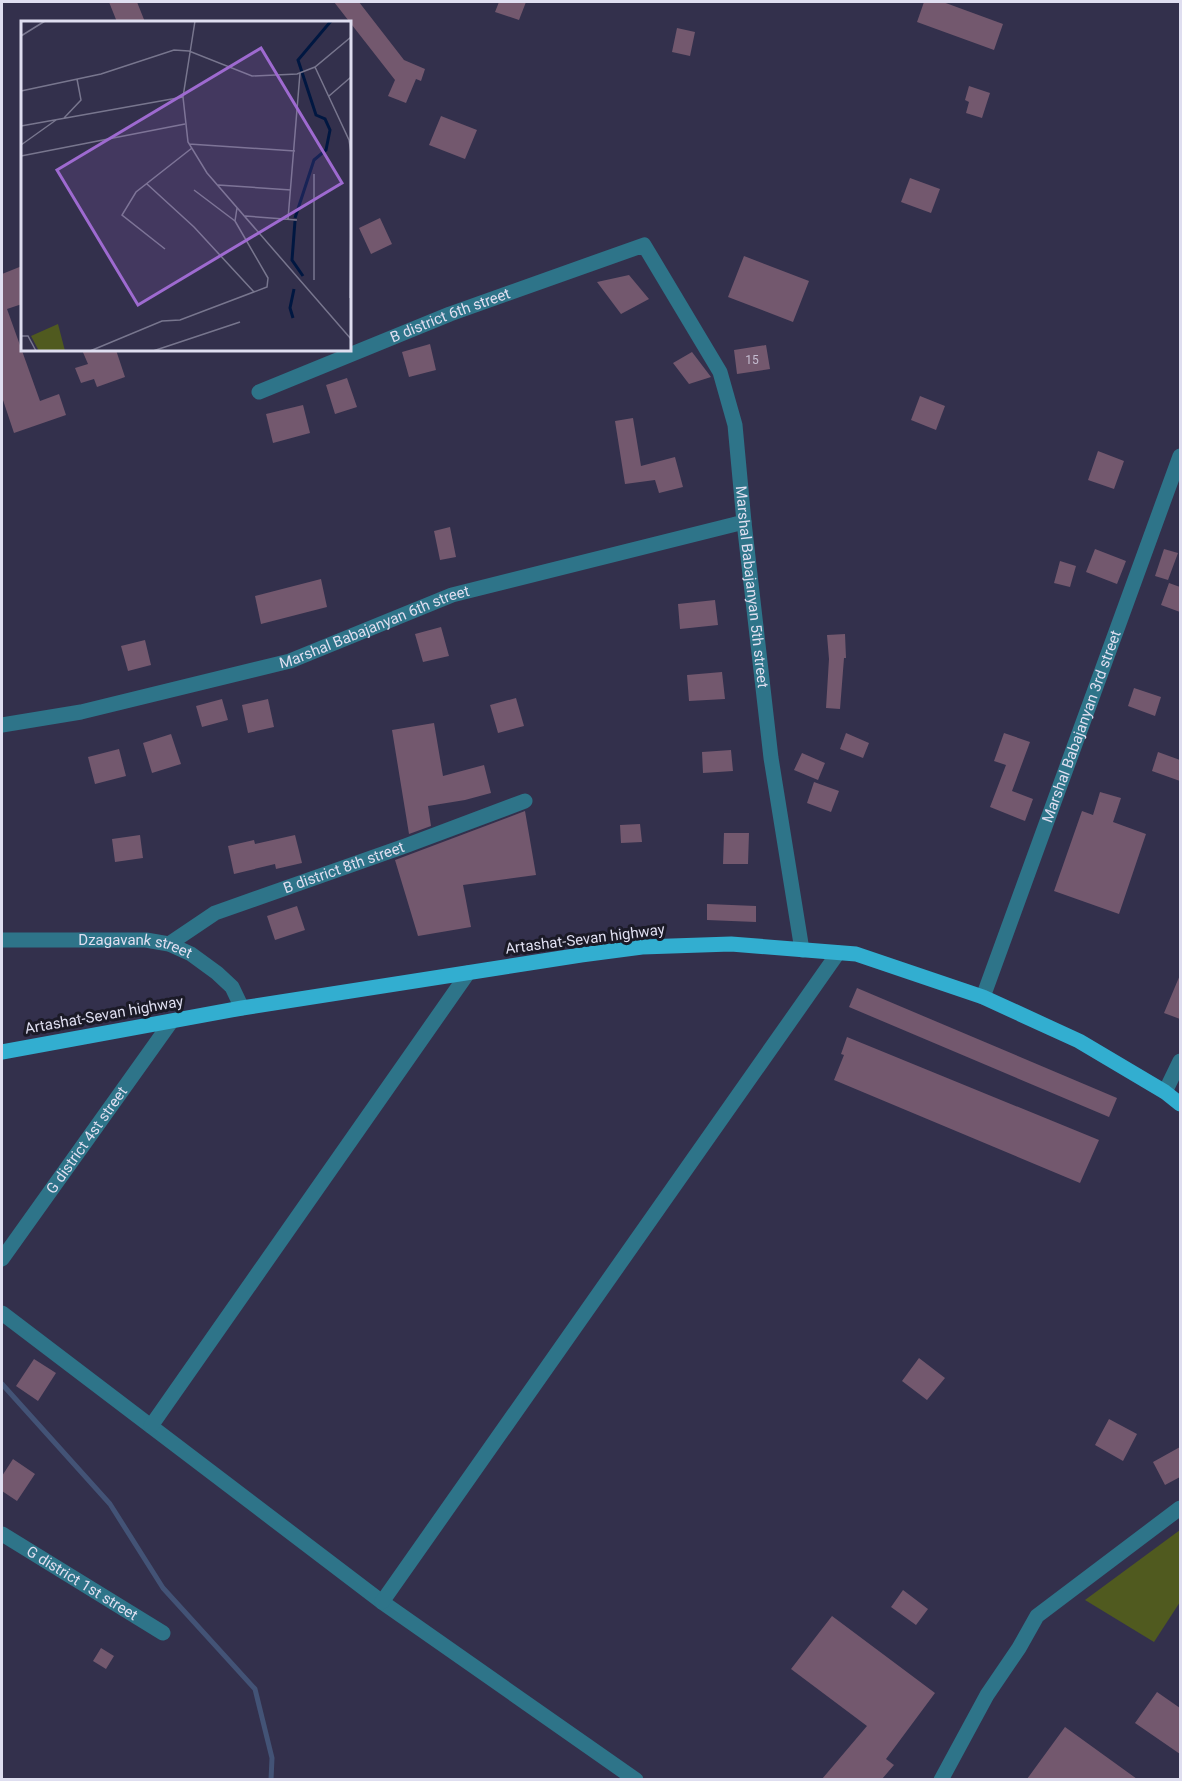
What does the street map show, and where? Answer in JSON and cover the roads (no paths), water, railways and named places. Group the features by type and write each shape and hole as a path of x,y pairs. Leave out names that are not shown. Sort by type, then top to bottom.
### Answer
{"main road":[{"name":"Artashat-Sevan highway","path":"2,1052 242,1008 642,947 731,944 856,954 983,998 1079,1041 1165,1092 1180,1104"}],"street":[{"name":"B district 6th street","path":"259,392 450,314 644,245"},
{"name":"Marshal Babajanyan 5th street","path":"644,245 720,372 735,424 771,758 802,950"},
{"name":"Marshal Babajanyan 3rd street","path":"983,998 1180,456"},
{"name":"Marshal Babajanyan 6th street","path":"2,725 81,712 290,661 453,595 744,522"},
{"name":"B district 8th street","path":"169,944 215,913 525,801"},
{"name":"Dzagavank street","path":"2,940 146,940 169,944 191,954 217,973 232,987 242,1008"},
{"path":"382,1602 838,953"},
{"path":"151,1426 468,973"},
{"name":"G district 4st street","path":"2,1259 171,1022"},
{"path":"1165,1092 1180,1061"},
{"path":"2,1313 382,1602 636,1779"},
{"path":"941,1779 987,1695 1019,1648 1037,1616 1180,1508"},
{"name":"G district 1st street","path":"2,1534 163,1634"}],"waterway":[{"path":"2,1384 110,1504 163,1588 255,1689 272,1758 271,1780"}]}
